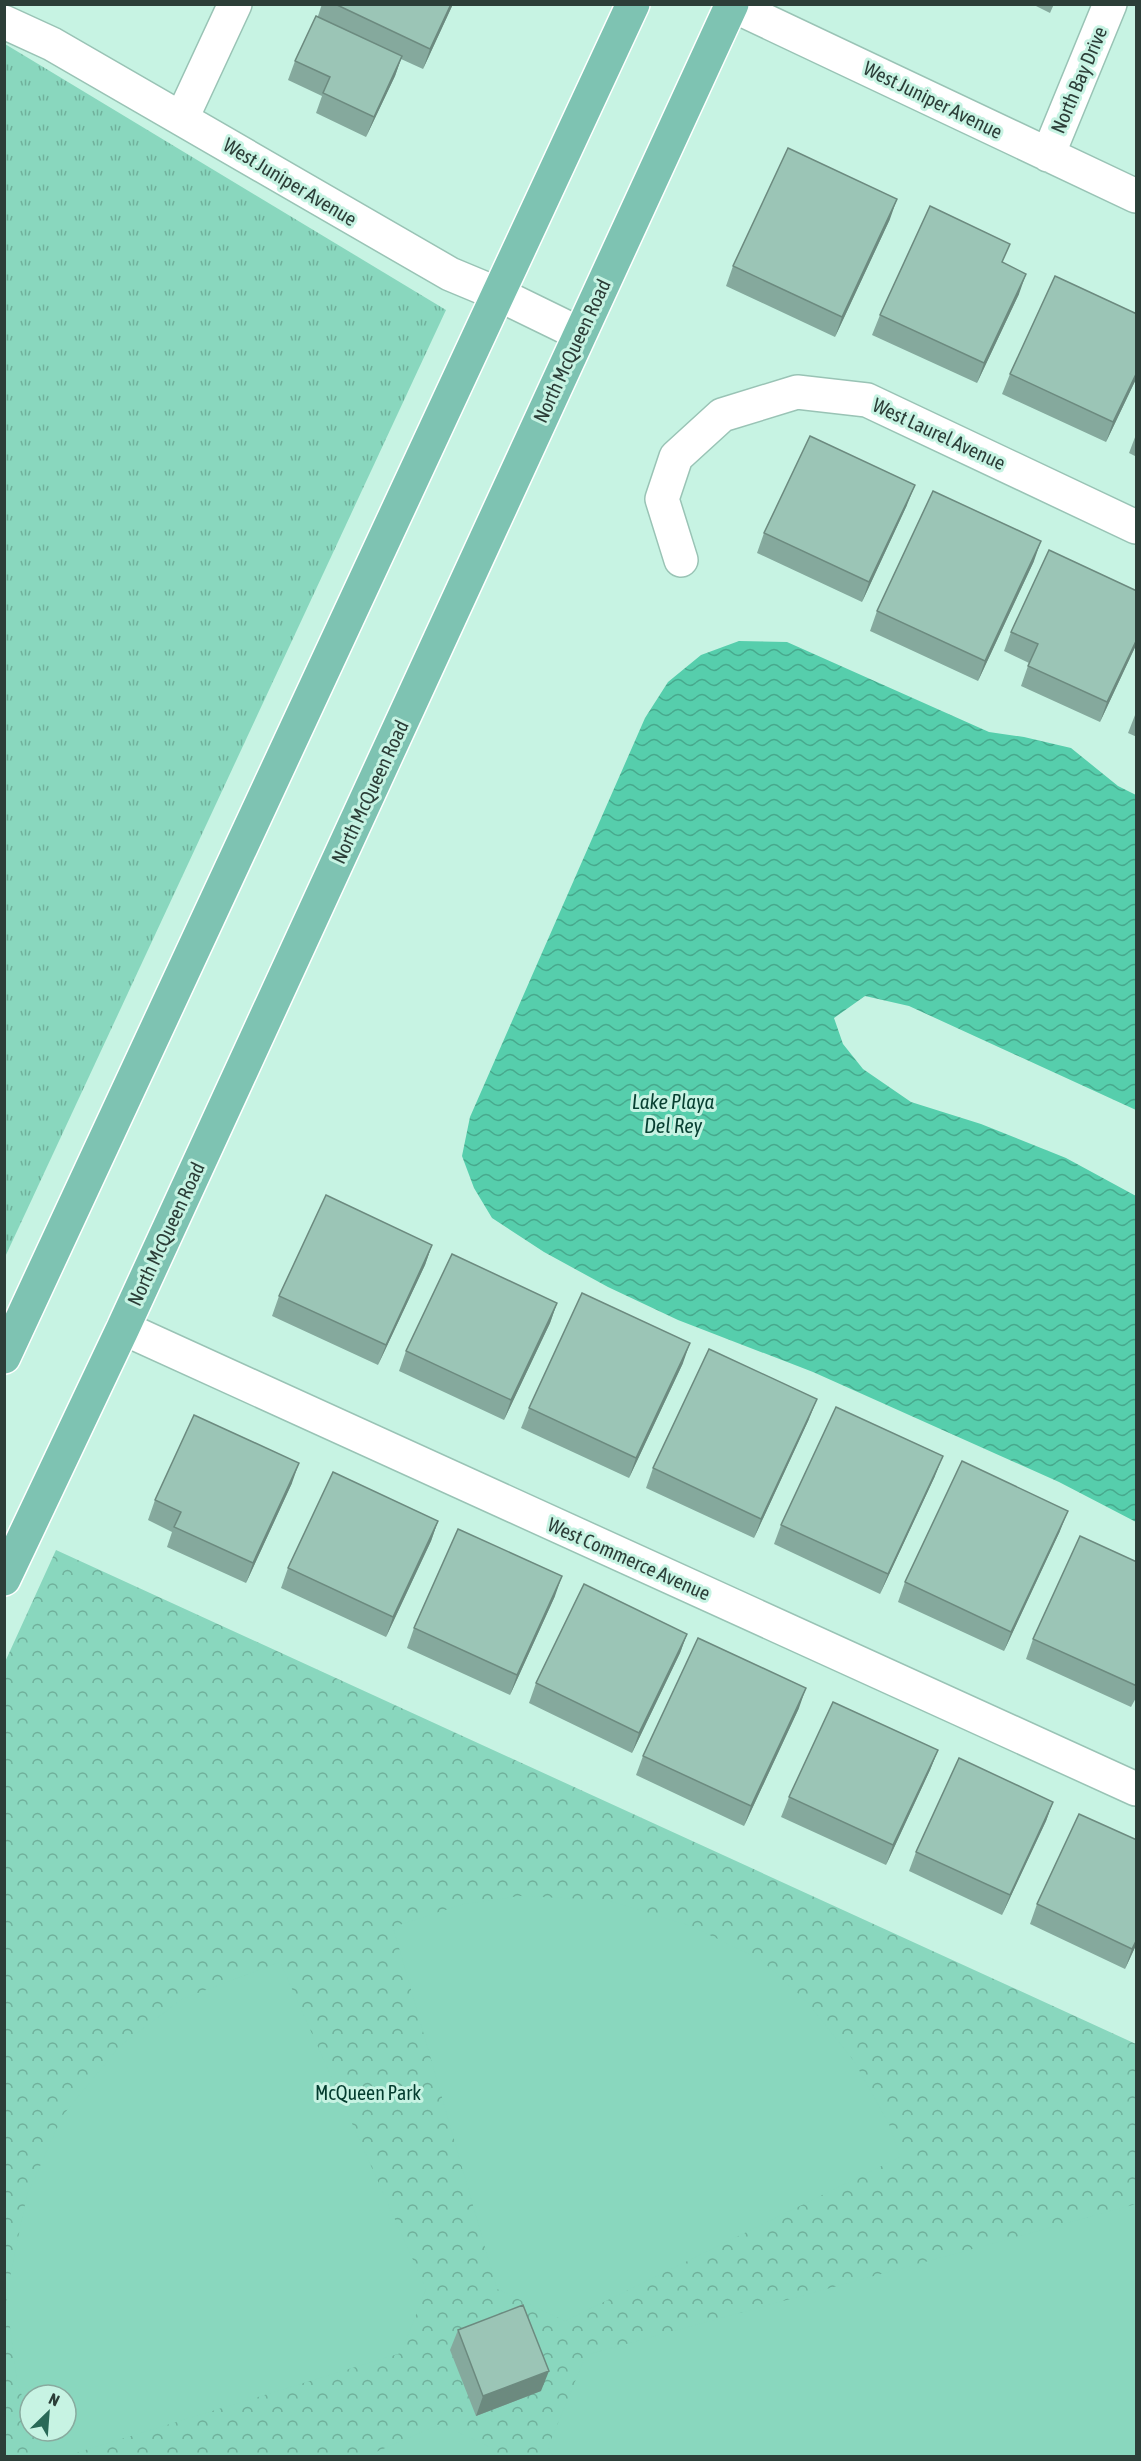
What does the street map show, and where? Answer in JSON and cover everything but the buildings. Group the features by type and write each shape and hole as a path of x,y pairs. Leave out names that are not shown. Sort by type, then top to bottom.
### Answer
{"main road":[{"path":"4,1357 633,4"},
{"name":"North McQueen Road","path":"4,1579 123,1328 731,5"}],"street":[{"path":"182,118 235,4"},
{"name":"North Bay Drive","path":"1048,155 1110,4"},
{"name":"West Juniper Avenue","path":"731,5 806,38 1137,196"},
{"name":"West Juniper Avenue","path":"4,22 52,44 440,268 580,334"},
{"name":"West Laurel Avenue","path":"681,560 662,499 676,457 722,416 797,392 867,400 1137,527"},
{"name":"West Commerce Avenue","path":"123,1328 1137,1790"}],"green space":[{"path":"5,44 446,310 5,1257"},
{"name":"McQueen Park","path":"56,1550 1136,2044 1136,2456 5,2456 5,1662"},
{"path":"520,1896 606,1900 691,1926 761,1960 807,2002 854,2061 889,2124 900,2157 565,2321 497,2289 393,1927 464,1904"},
{"path":"280,1962 426,2289 401,2353 66,2456 45,2456 40,2443 78,2443 78,2383 18,2385 17,2382 6,2296 27,2195 63,2115 120,2046 182,1999"},
{"path":"1136,2204 1136,2456 553,2456 548,2447 586,2355"},
{"path":"440,2424 492,2448 495,2456 367,2456"}],"water":[{"name":"Lake Playa Del Rey","path":"739,641 787,642 989,732 1071,748 1118,786 1136,795 1136,1110 909,1006 865,996 834,1018 843,1044 863,1069 911,1102 981,1124 1066,1158 1136,1196 1136,1522 1059,1482 813,1372 678,1320 608,1287 544,1252 492,1218 474,1188 462,1156 470,1117 645,718 668,682 701,655"}]}
